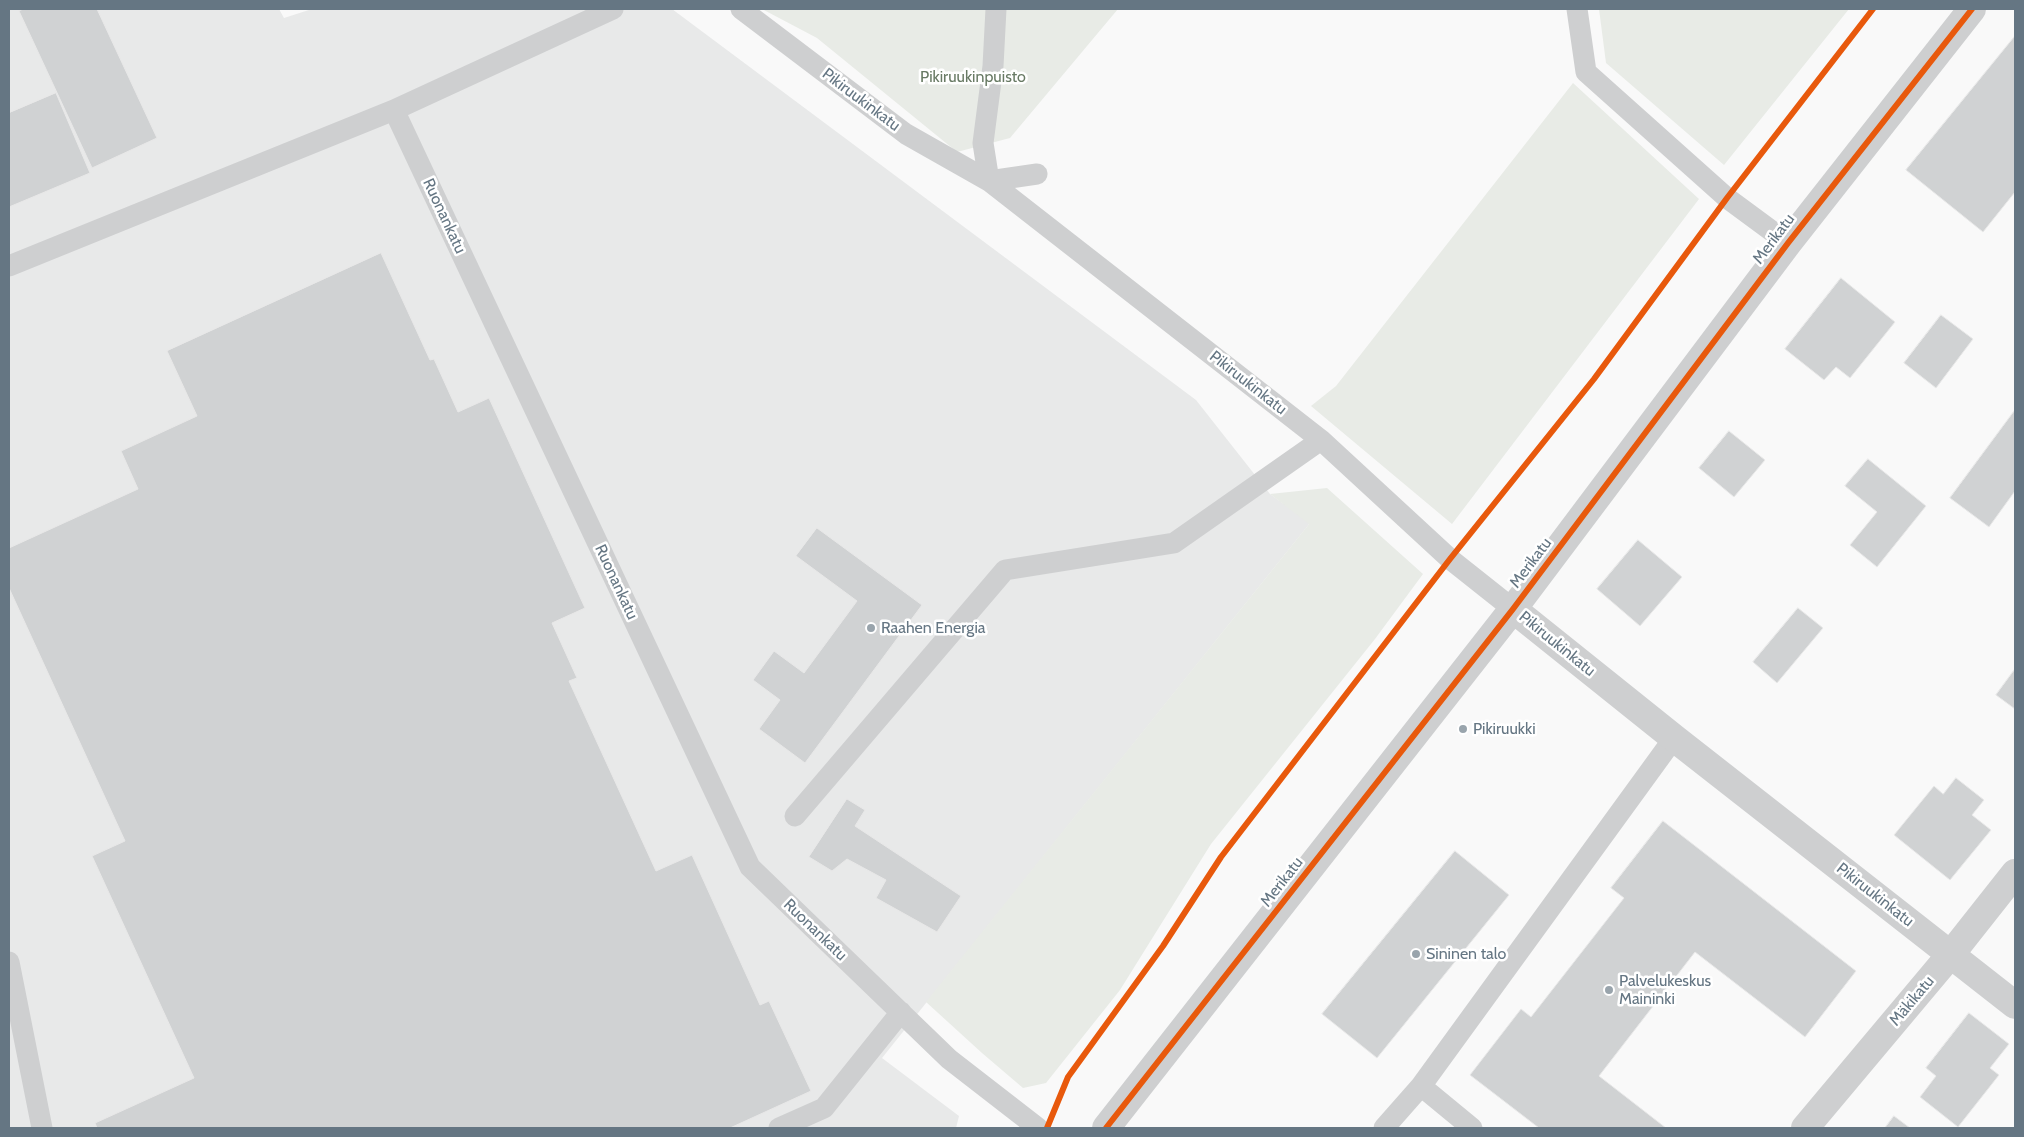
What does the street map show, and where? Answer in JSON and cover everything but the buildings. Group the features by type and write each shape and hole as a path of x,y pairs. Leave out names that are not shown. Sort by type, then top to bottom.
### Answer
{"street":[{"name":"Merikatu","path":"1106,1128 1513,609 1788,243 1972,9"},
{"name":"Pikiruukinkatu","path":"1513,609 1674,738 2015,1005"},
{"name":"Mäkikatu","path":"1805,1128 1951,954 2015,872"}],"lane":[{"path":"9,266 394,110 613,9"},
{"name":"Pikiruukinkatu","path":"741,9 906,134 989,181 1321,440 1450,559 1513,609"},
{"path":"996,9 993,66 982,143 989,181 1037,174"},
{"path":"1577,9 1586,72 1727,198 1788,243"},
{"name":"Ruonankatu","path":"394,110 750,867 949,1059 1038,1128"},
{"path":"795,816 1005,570 1174,543 1321,440"},
{"path":"1384,1128 1421,1086 1674,738"},
{"path":"9,962 42,1128"},
{"path":"779,1128 824,1108 901,1012"},
{"path":"1421,1086 1472,1128"}],"shaded area":[{"path":"9,9 279,9 284,18 312,9 672,9 1196,400 1270,494 1310,523 882,1058 959,1116 956,1128 9,1128"}],"green space":[{"name":"Pikiruukinpuisto","path":"762,9 1118,9 1010,138 957,152 817,38"},
{"path":"1599,9 1849,9 1724,165 1606,63"},
{"path":"1573,83 1699,199 1452,524 1311,406 1336,386"},
{"path":"1327,488 1423,574 1375,639 1211,844 1120,990 1046,1083 1023,1088 926,1002 1309,524 1270,494"}],"cycle path":[{"path":"1047,1128 1068,1077 1163,946 1221,857 1450,559 1594,379 1727,198 1873,9"},
{"path":"1106,1128 1513,609 1788,243 1972,9"}],"place":[{"name":"Raahen Energia","path":"871,628"},
{"name":"Pikiruukki","path":"1463,729"},
{"name":"Sininen talo","path":"1416,954"},
{"name":"Palvelukeskus Maininki","path":"1609,990"}]}
